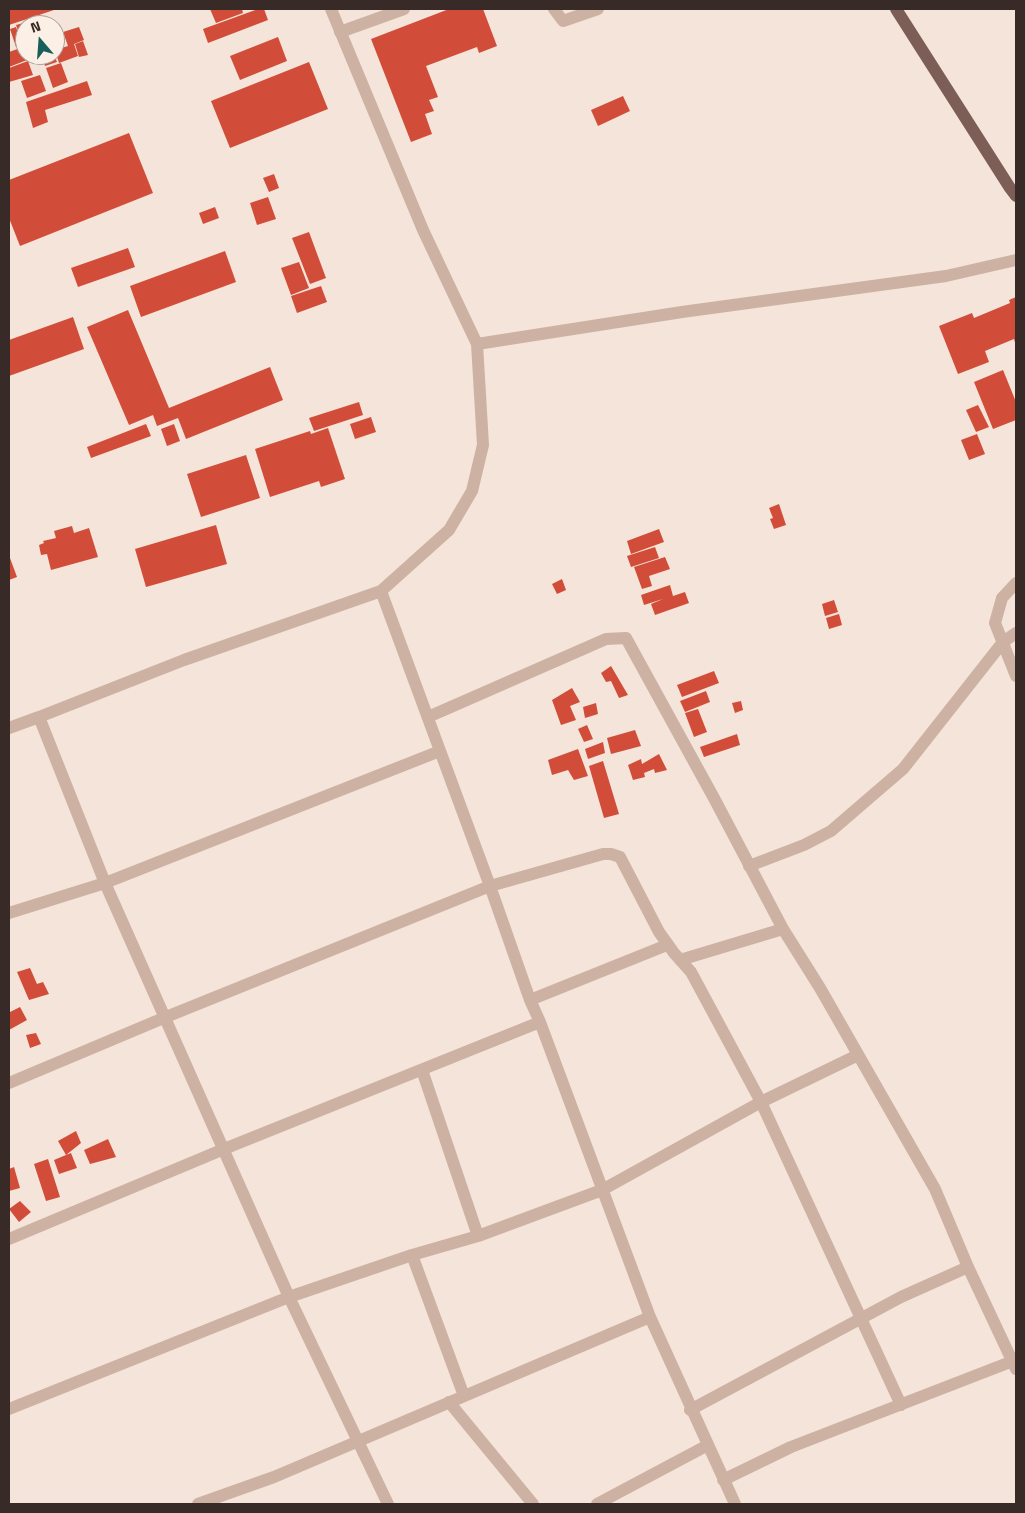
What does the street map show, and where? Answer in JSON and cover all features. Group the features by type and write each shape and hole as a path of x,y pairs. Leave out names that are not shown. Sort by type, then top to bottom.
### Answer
{"main road":[{"path":"896,9 1016,196"}],"street":[{"path":"9,728 40,718 184,660 380,591 449,530 472,491 482,445 477,344 423,230 331,9"},
{"path":"340,32 404,9"},
{"path":"554,9 564,21 598,9"},
{"path":"477,344 720,306 946,276 1016,260"},
{"path":"1016,583 1002,598 995,623 1016,676"},
{"path":"380,591 490,886 530,1000 540,1022 650,1317 690,1410 735,1504"},
{"path":"749,866 804,846 831,831 904,770 1003,642 1016,633"},
{"path":"428,718 606,639 626,638 783,929 935,1190 968,1267 1014,1365 791,1447 723,1480"},
{"path":"40,718 105,883 289,1297 388,1504"},
{"path":"9,914 105,883 440,751"},
{"path":"9,1083 490,886 602,854 620,857 659,932 691,972 761,1102 901,1405"},
{"path":"680,960 783,929"},
{"path":"530,1000 668,945"},
{"path":"9,1239 224,1149 540,1022"},
{"path":"9,1409 289,1297 412,1255 478,1236 602,1190 761,1102 858,1055"},
{"path":"422,1070 478,1236"},
{"path":"412,1255 464,1396"},
{"path":"690,1410 902,1297 968,1267"},
{"path":"198,1504 274,1477 650,1317"},
{"path":"449,1402 533,1504"},
{"path":"596,1504 708,1445"}],"building":[{"path":"9,9 57,9 39,15 15,15 15,23 9,25"},
{"path":"210,9 242,9 243,13 216,23"},
{"path":"258,9 264,9 268,20 208,43 203,29"},
{"path":"449,9 483,9 497,46 479,53 477,47 426,66 438,97 429,100 434,111 425,114 432,134 411,142 371,39"},
{"path":"15,27 15,44 10,29"},
{"path":"79,27 84,40 74,44 78,56 65,61 65,47 68,46 65,31"},
{"path":"278,37 287,61 240,80 230,56"},
{"path":"83,41 88,55 79,57 75,44"},
{"path":"15,50 15,65 9,67 9,52"},
{"path":"309,62 328,109 230,148 211,101"},
{"path":"17,65 29,65 33,75 9,82 9,68"},
{"path":"62,65 68,82 53,88 46,68"},
{"path":"40,75 46,91 27,98 21,81"},
{"path":"87,81 92,95 45,110 48,122 33,128 26,102"},
{"path":"623,96 630,111 598,126 591,110"},
{"path":"129,133 153,193 20,246 9,218 9,180"},
{"path":"274,174 279,188 269,192 263,178"},
{"path":"268,197 276,219 257,225 250,203"},
{"path":"215,207 219,218 203,224 199,213"},
{"path":"309,232 326,278 310,284 292,238"},
{"path":"128,248 135,267 78,287 71,268"},
{"path":"225,251 236,282 141,317 130,286"},
{"path":"299,262 309,288 291,295 281,268"},
{"path":"321,286 327,302 297,313 291,296"},
{"path":"1016,297 1016,346 1014,339 985,351 989,362 958,374 939,326 972,313 974,318 1010,303 1009,300"},
{"path":"128,310 169,408 270,367 283,400 186,439 178,418 157,426 153,415 129,425 87,327"},
{"path":"73,317 84,349 9,376 9,340"},
{"path":"1003,370 1016,402 1016,420 993,429 974,382"},
{"path":"359,402 363,415 314,431 309,418"},
{"path":"978,405 989,427 976,432 966,410"},
{"path":"371,417 376,432 355,439 350,424"},
{"path":"146,424 151,436 91,458 87,447"},
{"path":"174,424 180,441 167,446 161,429"},
{"path":"328,428 345,479 321,487 319,481 270,497 255,449 310,431 311,434"},
{"path":"977,434 985,454 969,460 961,440"},
{"path":"246,455 260,498 201,517 187,474"},
{"path":"779,504 786,525 774,529 770,519 773,518 769,508"},
{"path":"216,525 227,564 146,587 135,549"},
{"path":"72,526 74,533 89,528 98,557 51,570 47,554 41,555 39,545 44,543 43,541 56,538 54,531"},
{"path":"659,529 664,542 631,554 627,541"},
{"path":"655,547 659,558 631,567 627,556"},
{"path":"665,557 670,569 649,576 652,586 642,589 634,567"},
{"path":"9,558 17,577 9,580"},
{"path":"562,579 566,590 557,594 552,584"},
{"path":"670,585 673,596 685,592 689,603 655,615 651,604 663,599 644,605 641,595"},
{"path":"834,600 838,612 825,616 822,604"},
{"path":"839,614 842,625 829,629 826,618"},
{"path":"611,666 628,695 619,698 611,681 606,682 601,673"},
{"path":"714,671 719,683 682,697 677,685"},
{"path":"572,688 580,702 570,706 576,720 561,725 552,700"},
{"path":"706,691 710,702 685,712 680,701"},
{"path":"741,701 743,710 735,713 732,703"},
{"path":"596,703 598,714 585,718 583,707"},
{"path":"698,709 707,732 694,737 685,713"},
{"path":"587,725 593,739 584,742 578,729"},
{"path":"635,730 641,746 611,754 607,738"},
{"path":"737,734 740,745 704,757 700,747"},
{"path":"603,742 605,753 588,759 585,749"},
{"path":"578,749 588,776 574,780 568,770 552,775 548,760"},
{"path":"659,754 667,770 655,773 654,769 644,773 645,777 633,780 628,765 641,759 642,764"},
{"path":"603,761 619,814 604,818 589,766"},
{"path":"30,968 37,984 43,982 49,994 29,1000 17,972"},
{"path":"20,1007 27,1020 9,1030 9,1010 10,1012"},
{"path":"36,1033 41,1044 30,1048 26,1035"},
{"path":"76,1131 81,1143 66,1155 58,1141"},
{"path":"108,1139 116,1157 90,1164 84,1150"},
{"path":"71,1153 77,1168 59,1174 54,1160"},
{"path":"48,1159 60,1197 46,1201 34,1164"},
{"path":"14,1167 20,1188 9,1191 9,1169"},
{"path":"20,1201 31,1212 19,1222 9,1209"}]}
